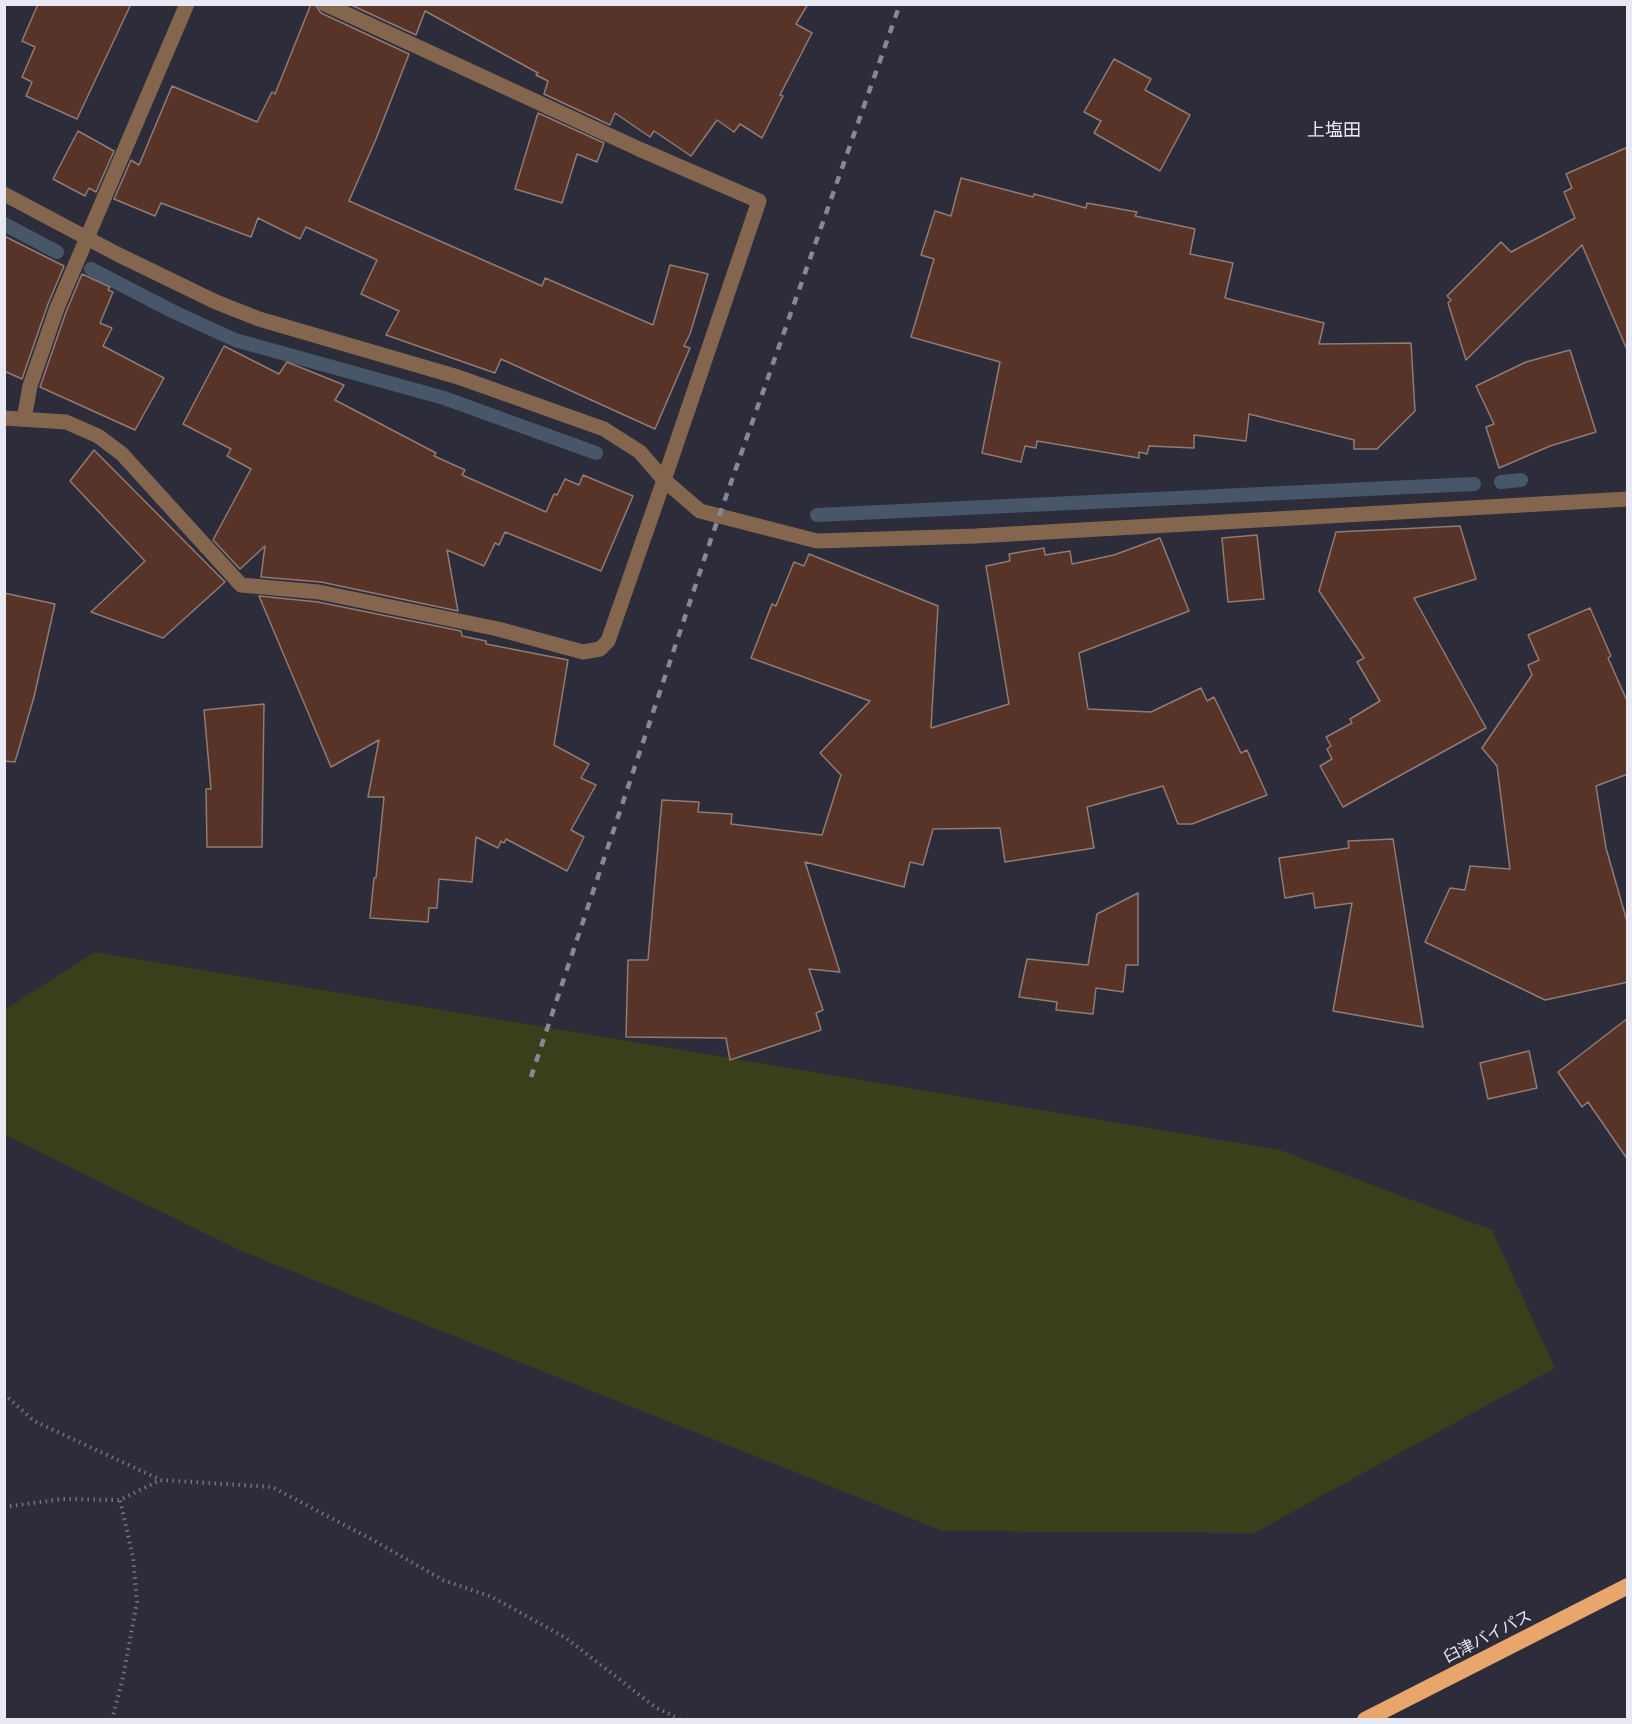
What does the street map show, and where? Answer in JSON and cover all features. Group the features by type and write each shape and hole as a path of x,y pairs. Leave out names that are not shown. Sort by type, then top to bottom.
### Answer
{"highway":[{"name":"臼津バイパス","path":"1365,1719 1628,1586"}],"street":[{"path":"24,419 30,386 57,308 187,4"},
{"path":"4,417 66,422 98,436 122,454 241,585 319,592 498,629 583,652 600,649 608,640 759,201 639,149 325,4"},
{"path":"4,194 117,254 216,302 259,319 458,377 604,429 640,452 664,480 700,511 817,541 988,536 1628,499"}],"path":[{"path":"4,1394 33,1421 161,1480 272,1487 371,1539 442,1580 492,1598 566,1638 655,1707 681,1719"},
{"path":"4,1507 63,1499 120,1500 161,1480"},
{"path":"112,1719 123,1677 137,1602 133,1557 120,1500"}],"green space":[{"path":"95,952 1280,1150 1492,1230 1555,1368 1254,1533 943,1531 241,1251 5,1135 4,1010"}],"building":[{"path":"38,4 131,4 77,119 26,96 32,82 22,77 35,47 22,41"},
{"path":"311,4 315,4 321,13 409,54 349,201 542,286 545,278 653,325 670,265 708,274 690,334 684,346 690,348 655,429 501,359 495,373 386,335 399,311 361,294 377,260 306,227 300,239 258,218 251,237 161,203 155,216 114,199 131,160 139,165 172,86 257,122 272,92 275,94"},
{"path":"349,4 808,4 796,24 812,33 780,95 783,96 762,138 740,124 734,132 717,120 691,156 654,131 650,137 615,113 610,125 544,94 548,81 536,75 538,73 425,11 416,35"},
{"path":"1114,59 1151,79 1145,90 1190,115 1160,171 1094,133 1101,121 1084,112"},
{"path":"538,113 604,143 597,162 577,154 562,203 515,189"},
{"path":"78,131 114,151 96,192 89,188 85,196 53,179"},
{"path":"1628,147 1628,352 1582,245 1466,360 1448,303 1451,300 1447,296 1501,242 1511,252 1575,218 1564,192 1572,188 1566,174"},
{"path":"961,178 1086,208 1087,203 1137,212 1135,216 1195,229 1190,254 1233,263 1225,298 1324,323 1319,344 1411,343 1415,411 1377,449 1354,449 1354,440 1249,414 1246,441 1194,435 1194,448 1149,446 1147,454 1139,452 1139,458 1037,441 1036,448 1025,446 1021,462 982,453 1000,362 911,337 934,259 921,255 935,211 951,216"},
{"path":"4,236 64,266 22,379 4,371"},
{"path":"82,274 110,287 108,290 113,292 100,323 112,328 103,346 164,378 135,430 40,387"},
{"path":"224,346 279,374 287,362 344,385 335,400 436,453 434,456 465,470 462,475 546,512 554,494 557,495 565,479 579,485 583,475 633,496 601,571 505,532 499,545 495,543 484,566 447,550 458,611 321,582 261,577 265,546 240,569 213,540 251,469 227,456 231,449 183,424"},
{"path":"1570,350 1596,432 1550,446 1499,468 1486,427 1494,424 1476,386 1526,362"},
{"path":"94,450 225,582 163,638 91,612 145,561 70,481"},
{"path":"1460,526 1476,579 1414,598 1486,728 1343,807 1320,766 1332,759 1327,749 1331,746 1326,737 1352,723 1350,719 1380,701 1357,662 1364,658 1319,591 1336,532"},
{"path":"1257,535 1264,599 1228,602 1222,538"},
{"path":"1160,538 1189,611 1079,653 1088,709 1151,712 1201,688 1207,701 1214,697 1241,753 1247,750 1267,795 1192,824 1178,824 1163,786 1087,807 1094,848 1005,862 1000,828 933,829 923,865 910,862 904,887 805,862 840,972 809,969 823,1010 816,1013 821,1030 730,1060 726,1038 626,1037 628,960 648,960 662,800 699,802 698,812 732,814 731,824 822,835 841,775 820,753 870,701 751,658 772,604 776,606 794,562 804,566 809,554 938,606 931,728 1009,704 986,566 1010,561 1009,554 1044,548 1045,555 1070,551 1072,564 1114,555"},
{"path":"4,593 55,604 34,697 15,762 4,761"},
{"path":"259,596 318,602 461,631 462,636 486,641 486,644 568,660 554,745 589,764 581,778 596,785 571,830 584,837 567,871 506,839 504,843 501,841 498,848 476,837 472,882 439,879 437,908 429,908 428,922 370,918 384,797 368,797 379,740 331,767"},
{"path":"1590,608 1611,656 1608,658 1628,703 1628,774 1596,786 1606,848 1628,925 1628,982 1545,1000 1425,942 1450,888 1465,890 1470,866 1510,869 1497,766 1482,748 1532,675 1528,665 1539,660 1528,635"},
{"path":"264,704 262,847 207,847 206,789 211,789 204,710"},
{"path":"1393,839 1423,1027 1333,1011 1352,903 1315,908 1313,893 1285,898 1279,858 1349,848 1348,841"},
{"path":"1138,893 1138,965 1126,965 1123,992 1096,988 1093,1014 1056,1010 1057,1002 1019,997 1027,959 1088,965 1097,914"},
{"path":"1628,1018 1628,1160 1588,1102 1582,1107 1558,1072"},
{"path":"1529,1051 1537,1088 1488,1099 1480,1063"}],"waterway":[{"path":"4,224 57,252"},
{"path":"91,269 172,311 235,340 444,398 596,453"},
{"path":"1501,482 1521,480"},
{"path":"817,515 1474,484"}],"railway":[{"path":"531,1077 711,539 900,4"}],"district":[{"name":"上塩田","path":"1334,131"}]}
